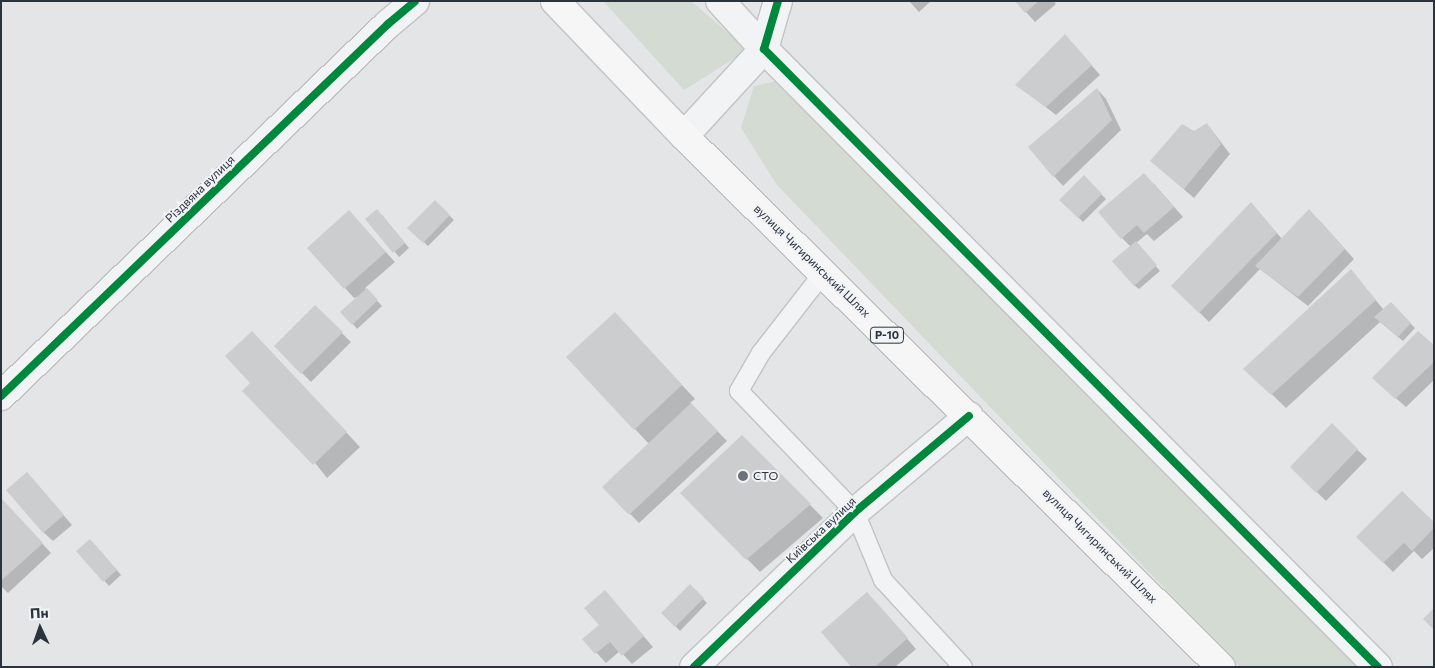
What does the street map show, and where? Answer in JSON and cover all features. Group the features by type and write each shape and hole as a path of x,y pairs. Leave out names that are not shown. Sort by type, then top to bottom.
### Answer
{"main road":[{"name":"вулиця Чигиринський Шлях","path":"556,1 684,136 824,272 1221,667"}],"street":[{"name":"Різдвяна вулиця","path":"1,396 381,30 416,1"},
{"path":"684,136 764,49 777,1 724,5"},
{"path":"724,5 764,49 1378,667"},
{"name":"Київська вулиця","path":"694,667 855,512 969,416"}],"lane":[{"path":"824,272 761,353 739,390 855,512 884,580 964,667"}],"shaded area":[{"path":"603,1 691,1 748,50 684,90"},
{"path":"780,80 1207,517 1306,610 1357,667 1240,667 777,185 741,128 754,86"}],"building":[{"path":"1015,1 1039,1 1025,13"},
{"path":"1065,34 1092,65 1046,107 1015,85"},
{"path":"1097,88 1112,120 1053,177 1028,147"},
{"path":"1207,123 1221,144 1184,189 1150,161 1182,124 1194,131"},
{"path":"1144,173 1174,207 1144,233 1137,225 1121,239 1098,212"},
{"path":"1084,175 1102,194 1078,218 1059,200"},
{"path":"435,200 450,215 423,243 407,228"},
{"path":"1251,202 1277,233 1199,313 1171,286"},
{"path":"377,209 405,243 393,253 365,219"},
{"path":"1309,209 1345,249 1298,297 1255,266"},
{"path":"349,210 386,252 344,289 307,248"},
{"path":"1136,241 1157,265 1134,286 1112,261"},
{"path":"1351,269 1376,300 1271,395 1243,369"},
{"path":"367,288 378,300 352,325 340,312"},
{"path":"1391,302 1411,323 1398,337 1374,317"},
{"path":"315,305 343,332 301,374 274,346"},
{"path":"615,312 682,385 634,430 566,357"},
{"path":"252,331 347,432 313,465 242,391 250,383 225,356"},
{"path":"1418,331 1434,345 1434,362 1395,399 1372,378"},
{"path":"691,403 718,431 629,515 602,487"},
{"path":"1332,423 1358,449 1316,493 1290,467"},
{"path":"742,435 811,504 746,560 680,493"},
{"path":"27,472 64,515 43,533 6,490"},
{"path":"1402,491 1434,522 1434,528 1412,551 1404,543 1383,563 1356,537"},
{"path":"1,498 43,543 1,581"},
{"path":"90,539 117,570 103,582 76,551"},
{"path":"690,584 704,598 675,627 661,613"},
{"path":"605,590 644,636 622,656 610,642 595,654 582,639 599,625 584,608"},
{"path":"867,592 908,638 875,667 851,667 821,632"},
{"path":"1434,608 1434,630 1423,619"}],"cycle path":[{"path":"1,396 388,24 415,1"},
{"path":"778,1 764,49 1378,667"},
{"path":"694,667 855,512 969,416"}],"place":[{"name":"СТО","path":"743,476"}]}
